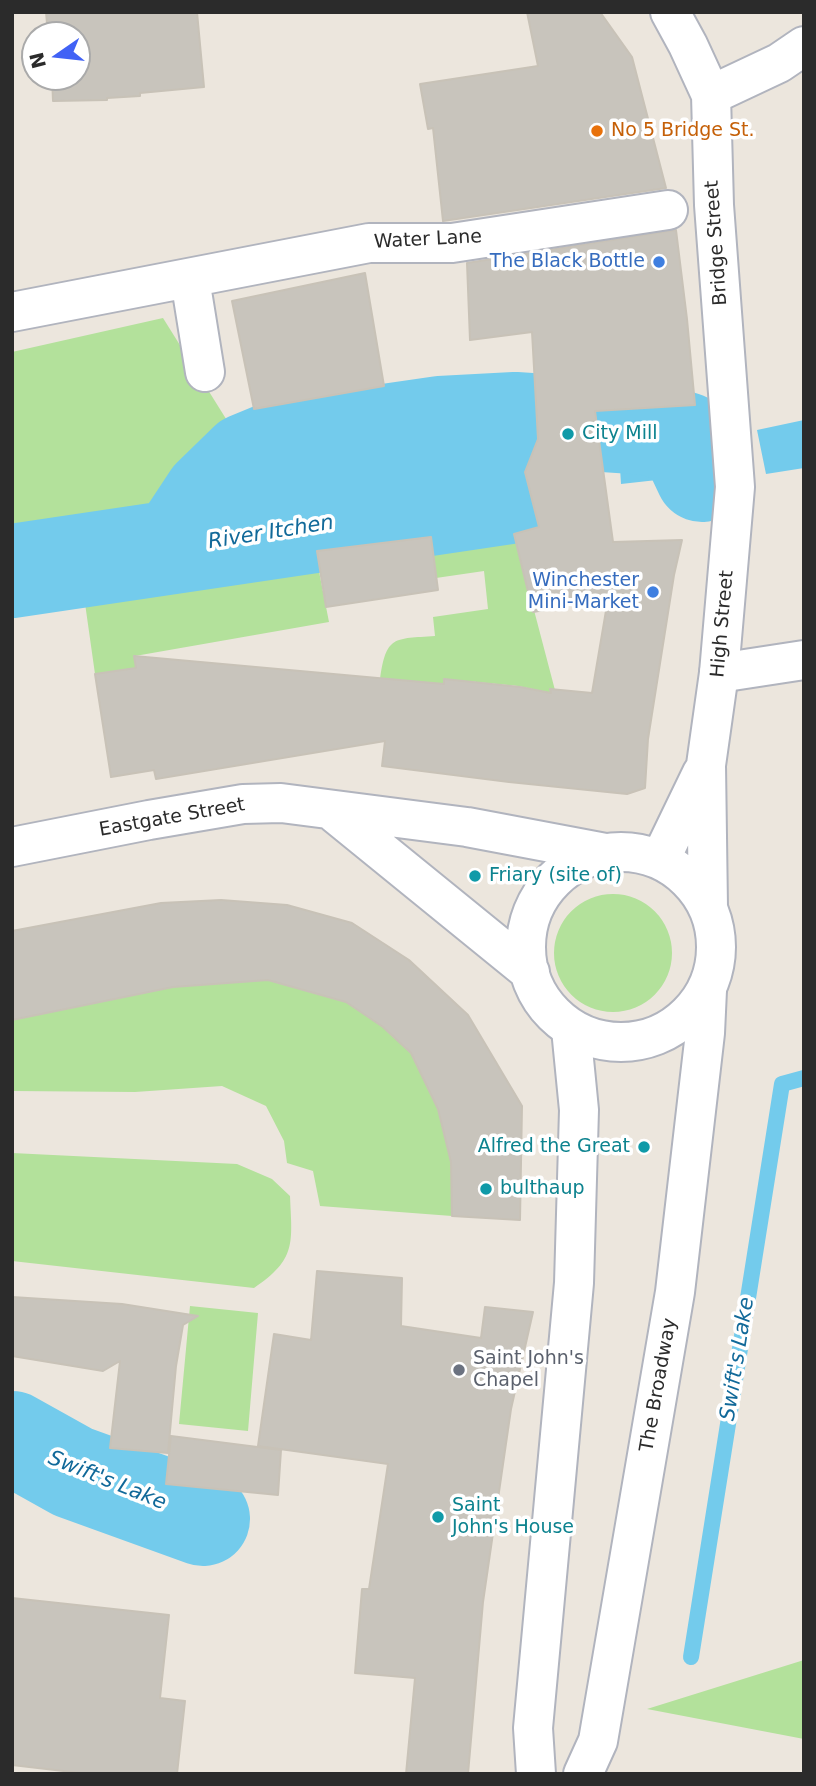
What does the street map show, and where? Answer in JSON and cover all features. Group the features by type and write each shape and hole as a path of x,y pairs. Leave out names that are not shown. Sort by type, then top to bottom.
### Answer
{"main road":[{"name":"Bridge Street","path":"670,12 710,95 713,205 735,483"},
{"path":"710,95 779,63 804,46"},
{"name":"Water Lane","path":"12,312 369,243 452,243 668,210"},
{"path":"190,279 205,372"},
{"name":"High Street","path":"708,908 706,765 719,673 735,483"},
{"path":"719,673 804,660"},
{"name":"High Street","path":"660,860 706,765"},
{"name":"Eastgate Street","path":"12,848 243,804 281,803 467,827 605,853"},
{"path":"332,811 530,972"},
{"path":"631,852 660,860 676,869 693,884 708,908 715,930 716,953 707,990 688,1016 653,1037 619,1043 586,1037 571,1029 548,1008 533,982 526,952 526,934 537,902 558,875 573,865 605,853 631,852"},
{"name":"The Broadway","path":"583,1774 598,1741 675,1292 705,1033 707,990"},
{"path":"536,1774 533,1728 574,1283 579,1110 571,1029"}],"green space":[{"path":"163,318 243,446 191,498 148,521 77,542 12,549 12,352"},
{"path":"515,419 538,439 525,472 530,494 178,546 210,496 247,460 281,446 386,430 473,420"},
{"path":"514,534 556,694 518,686 445,679 444,684 380,680 385,655 394,642 435,636 433,617 488,609 484,571 436,578 431,537"},
{"path":"314,546 329,622 135,656 136,668 95,674 82,582"},
{"path":"613,894 646,904 662,920 672,953 662,986 646,1002 613,1012 580,1002 564,986 554,953 564,920 580,904"},
{"path":"268,980 346,1002 383,1027 411,1053 438,1109 451,1162 452,1216 320,1206 313,1171 287,1163 284,1141 266,1106 222,1086 135,1092 12,1091 12,1020 173,987"},
{"path":"12,1153 237,1164 272,1179 290,1196 289,1249 278,1268 254,1288 12,1261"},
{"path":"190,1306 258,1313 248,1431 179,1424"},
{"path":"804,1660 804,1739 647,1709"}],"water":[{"path":"695,415 702,475 621,484 617,418"},
{"path":"473,420 538,420 538,439 472,436 371,448 256,472 220,497 234,502 260,505 470,483 525,472 530,494 178,546 210,496 247,460 281,446 386,430"},
{"path":"804,420 804,468 766,474 757,430"}],"building":[{"path":"46,12 197,12 204,87 140,93 140,96 107,100 53,101 53,91 91,91 91,21 47,21"},
{"path":"527,12 600,12 632,57 666,188 443,221 433,128 428,129 420,84 538,66"},
{"path":"676,230 695,405 595,411 613,542 682,540 648,739 645,788 627,794 382,766 385,741 156,779 154,770 111,777 95,674 136,668 134,656 444,684 444,679 551,693 550,689 592,693 608,599 533,612 514,534 539,527 525,472 538,439 532,332 470,340 467,263"},
{"path":"365,273 384,386 254,409 232,301"},
{"path":"431,537 438,590 326,607 317,551"},
{"path":"221,900 287,905 352,923 409,960 468,1015 522,1106 520,1220 452,1216 451,1162 438,1109 411,1053 383,1027 346,1002 268,980 173,987 12,1020 12,931 161,903"},
{"path":"317,1271 402,1278 401,1326 481,1338 485,1307 533,1312 511,1409 483,1602 468,1774 406,1774 415,1678 355,1673 362,1589 369,1589 388,1464 258,1446 274,1334 311,1340"},
{"path":"12,1297 122,1304 198,1316 183,1325 176,1366 168,1453 110,1448 120,1361 103,1371 12,1356"},
{"path":"171,1436 281,1450 278,1495 166,1484"},
{"path":"12,1598 169,1615 160,1698 185,1701 177,1774 89,1774 12,1765"}],"waterway":[{"path":"177,546 210,496 247,460 281,446 440,423 515,419 649,428 685,439 702,475"},
{"name":"River Itchen","path":"12,571 530,494"},
{"name":"Swift's Lake","path":"691,1657 782,1084 804,1078"},
{"name":"Swift's Lake","path":"12,1438 73,1472 203,1519"}],"place":[{"name":"No 5 Bridge St.","path":"597,131"},
{"name":"The Black Bottle","path":"659,262"},
{"name":"City Mill","path":"568,434"},
{"name":"Winchester Mini-Market","path":"653,592"},
{"name":"Friary (site of)","path":"475,876"},
{"name":"Alfred the Great","path":"644,1147"},
{"name":"bulthaup","path":"486,1189"},
{"name":"Saint John's Chapel","path":"459,1370"},
{"name":"Saint John's House","path":"438,1517"}]}
